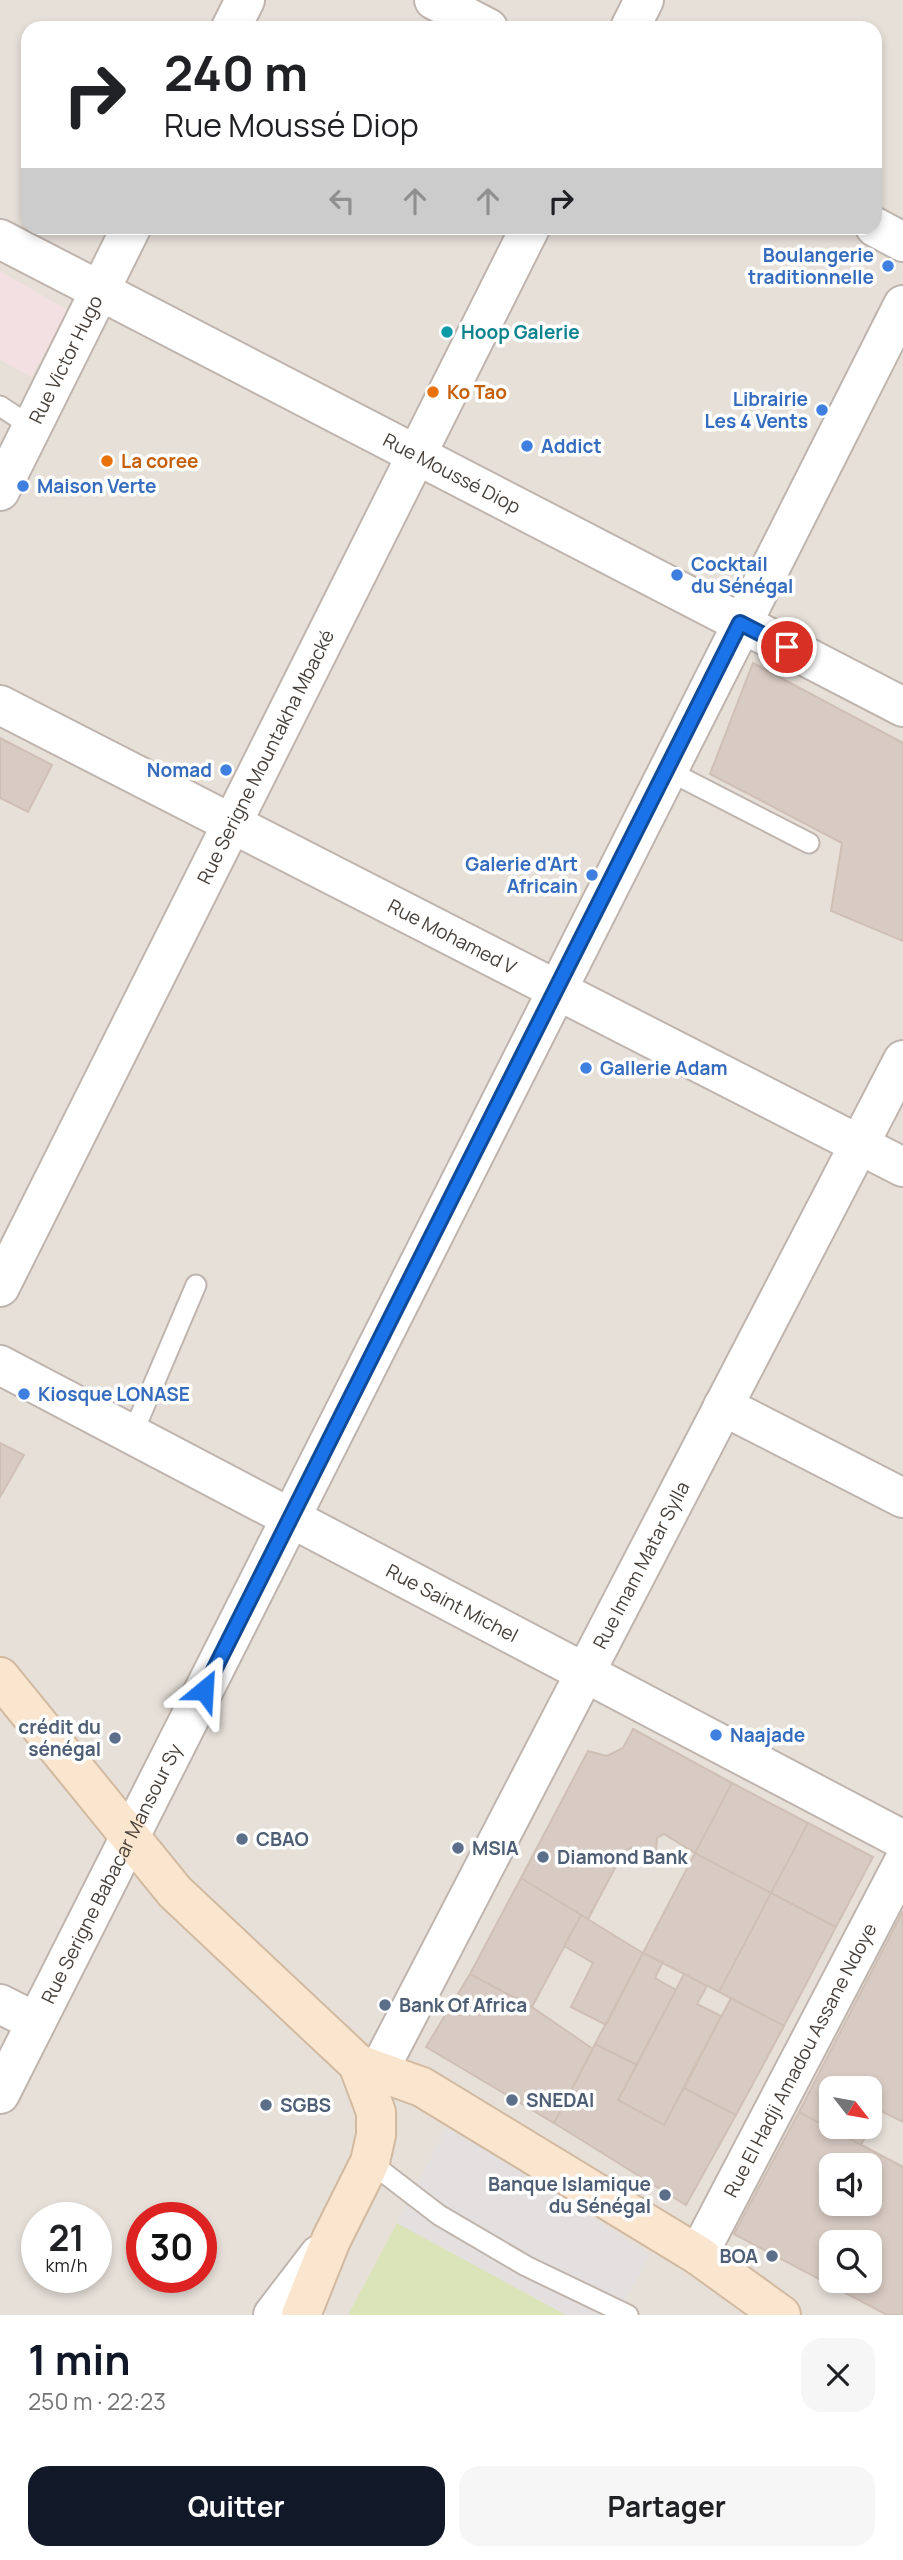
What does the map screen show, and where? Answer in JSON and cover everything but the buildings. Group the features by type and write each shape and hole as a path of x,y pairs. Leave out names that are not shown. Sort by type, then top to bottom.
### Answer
{"street":[{"path":"234,21 245,0"},
{"path":"434,0 474,21"},
{"path":"634,21 644,0"},
{"path":"882,231 903,242"},
{"name":"Rue Victor Hugo","path":"0,491 128,235"},
{"name":"Rue Serigne Mountakha Mbacké","path":"0,1287 526,235"},
{"name":"Rue Moussé Diop","path":"0,239 903,707"},
{"name":"Rue Serigne Babacar Mansour Sy","path":"0,2094 740,623 903,305"},
{"name":"Rue Mohamed V","path":"0,705 903,1167"},
{"name":"Rue Imam Matar Sylla","path":"369,2067 585,1673 903,1060"},
{"name":"Rue Saint Michel","path":"0,1366 903,1840"},
{"path":"723,1406 903,1498"},
{"path":"0,1677 175,1892 369,2067 422,2087 698,2255 781,2315"},
{"name":"Rue El Hadji Amadou Assane Ndoye","path":"698,2255 903,1863"},
{"path":"0,2004 36,2022"},
{"path":"301,2315 331,2240 370,2162 376,2135 376,2112 369,2067"},
{"path":"273,2315 331,2240"}],"lane":[{"path":"0,406 32,427"},
{"path":"667,770 809,843"},
{"path":"132,1435 196,1285"},
{"path":"370,2162 439,2215 526,2266 628,2315"}],"shaded area":[{"path":"0,0 903,0 903,2315 0,2315"},
{"path":"0,271 69,311 31,377 0,360"},
{"path":"448,2125 650,2255 617,2315 566,2315 397,2223"}],"green space":[{"path":"397,2223 566,2315 348,2315"}],"place":[{"name":"Boulangerie traditionnelle","path":"888,266"},
{"name":"Hoop Galerie","path":"447,332"},
{"name":"Ko Tao","path":"433,392"},
{"name":"Librairie Les 4 Vents","path":"822,410"},
{"name":"Addict","path":"527,446"},
{"name":"La coree","path":"107,461"},
{"name":"Maison Verte","path":"23,486"},
{"name":"Cocktail du Sénégal","path":"677,575"},
{"name":"Nomad","path":"226,770"},
{"name":"Galerie d'Art Africain","path":"592,875"},
{"name":"Gallerie Adam","path":"586,1068"},
{"name":"Kiosque LONASE","path":"24,1394"},
{"name":"Naajade","path":"716,1735"},
{"name":"crédit du sénégal","path":"115,1738"},
{"name":"CBAO","path":"242,1839"},
{"name":"MSIA","path":"458,1848"},
{"name":"Diamond Bank","path":"543,1857"},
{"name":"Bank Of Africa","path":"385,2005"},
{"name":"SNEDAI","path":"512,2100"},
{"name":"SGBS","path":"266,2105"},
{"name":"Banque Islamique du Sénégal","path":"665,2195"},
{"name":"BOA","path":"772,2256"}],"route":[{"path":"204,1690 740,623 787,647"}]}
